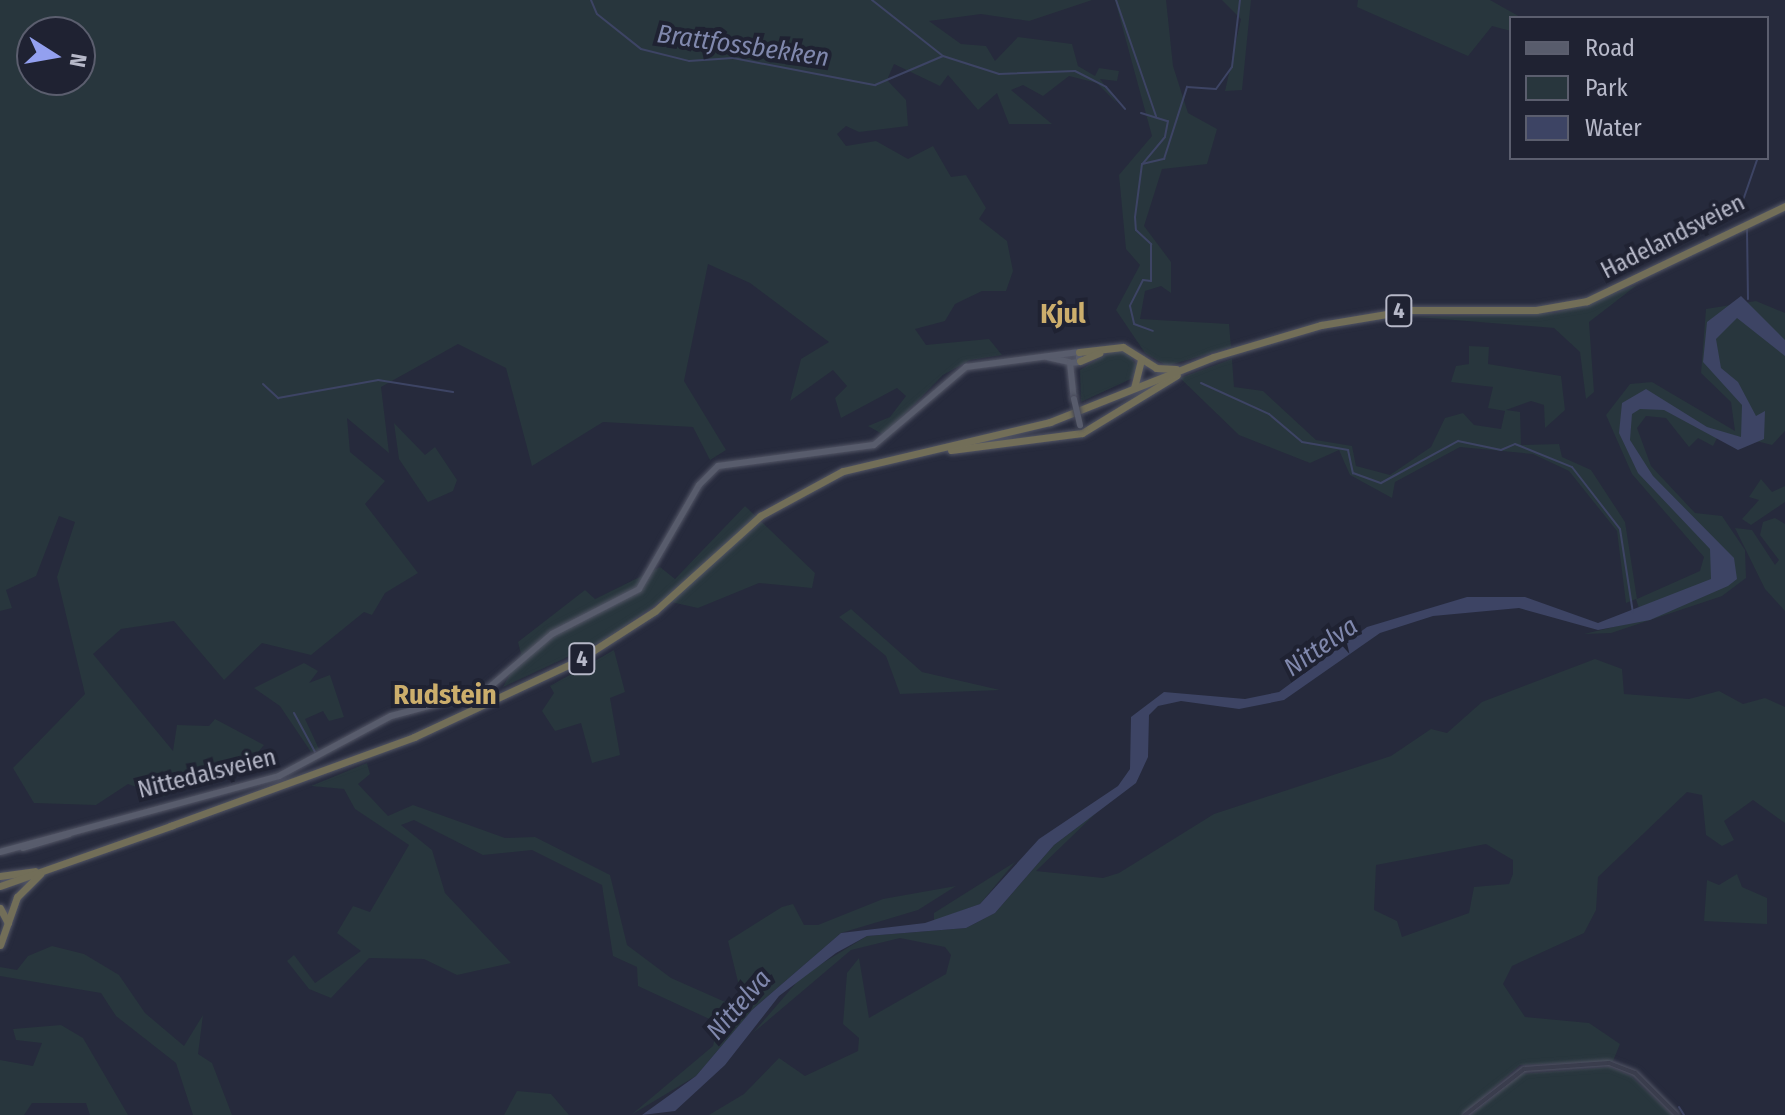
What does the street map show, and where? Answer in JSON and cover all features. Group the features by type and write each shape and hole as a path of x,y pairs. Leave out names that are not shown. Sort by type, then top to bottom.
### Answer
{"highway":[{"name":"Hadelandsveien","path":"1201,362 1373,315 1579,303 1785,206"},
{"path":"1075,360 1104,349 1140,357 1158,369 1182,369"},
{"path":"1133,390 1143,373 1140,357"},
{"name":"4","path":"0,886 414,737 551,675 636,626 789,497 863,465 1050,422 1201,362"},
{"name":"4","path":"941,450 1081,429 1201,362"},
{"name":"4","path":"170,826 364,761 534,687 638,629 790,500 844,475 960,444"},
{"name":"4","path":"0,876 45,870"},
{"name":"4","path":"0,945 9,929 17,897 45,870"},
{"path":"0,908 9,929"}],"main road":[{"name":"Nittedalsveien","path":"0,852 286,774 391,716 485,691 552,634 639,589 718,466 869,447 899,429 955,372 1068,354 1075,360"},
{"name":"Nittedalsveien","path":"1047,357 1075,360"},
{"path":"1075,360 1072,386 1081,429"}],"street":[{"path":"1465,1115 1524,1069 1600,1063 1635,1073 1677,1115"}],"green space":[{"path":"0,0 1092,0 1029,21 981,14 929,21 961,44 986,46 995,61 1018,37 1072,44 1078,66 1095,76 1099,68 1119,71 1117,81 1100,79 1118,104 1097,83 1069,76 1043,96 1023,85 1011,90 1052,124 1009,124 997,93 978,110 948,75 940,86 894,64 887,80 906,100 908,126 859,132 846,126 837,134 846,146 876,141 908,159 933,146 951,177 966,175 986,208 979,219 1007,241 1013,271 1006,291 982,291 955,304 945,321 915,329 926,345 989,339 1002,355 970,360 943,375 884,435 868,426 890,417 906,396 897,388 841,418 835,398 847,386 833,370 790,401 801,359 829,342 750,283 708,264 684,381 726,450 710,460 693,427 603,422 532,466 506,368 458,344 381,387 389,453 347,418 350,452 385,481 365,504 418,573 385,593 372,615 364,612 311,655 262,643 224,680 174,621 121,629 93,654 173,751 177,725 209,726 215,719 264,745 243,770 230,764 223,774 189,773 164,797 128,784 96,805 34,803 13,768 85,694 57,577 75,522 59,516 36,576 6,590 12,608 0,611"},
{"path":"1115,0 1166,0 1173,66 1188,113 1217,129 1207,164 1162,169 1144,226 1171,262 1171,293 1161,286 1145,291 1140,319 1229,324 1231,347 1167,366 1145,353 1116,310 1140,265 1126,249 1119,175 1152,136"},
{"path":"1222,0 1251,0 1242,90 1225,91 1241,19"},
{"path":"1358,0 1490,0 1518,16 1509,16 1509,30 1492,26 1468,56 1357,7"},
{"path":"1637,285 1589,322 1594,392 1586,399 1580,352 1554,328 1417,317 1556,313"},
{"path":"1756,301 1785,313 1785,431 1772,445 1720,432 1713,446 1698,438 1689,447 1666,418 1646,416 1637,428 1651,466 1695,513 1722,516 1745,550 1746,578 1722,596 1611,633 1584,634 1643,620 1636,599 1626,603 1617,531 1569,471 1533,454 1460,447 1395,482 1392,498 1350,475 1339,450 1310,463 1239,435 1180,378 1232,359 1234,387 1263,391 1316,440 1352,446 1356,466 1390,475 1431,447 1445,418 1463,413 1474,425 1501,429 1505,411 1488,408 1493,387 1451,382 1456,366 1469,364 1469,346 1489,347 1488,364 1561,376 1565,410 1545,428 1544,405 1531,401 1506,410 1520,412 1521,445 1559,444 1562,457 1591,470 1625,522 1637,599 1700,571 1704,557 1632,474 1606,415 1630,384 1652,382 1735,431 1731,402 1701,373 1706,309"},
{"path":"1114,350 1127,352 1139,369 1135,377 1081,402 1080,370"},
{"path":"394,423 425,455 435,447 457,480 453,491 428,502 399,459"},
{"path":"1761,479 1772,492 1785,486 1785,502 1751,525 1742,519 1759,500 1749,497"},
{"path":"745,506 815,573 812,588 759,583 698,608 662,600 606,639 503,687 521,654 518,642 585,590 595,599 660,567 675,579"},
{"path":"1775,518 1785,524 1785,611 1765,589 1735,528 1752,530 1775,565 1779,560 1760,535 1763,522"},
{"path":"851,609 922,672 1000,690 900,694 886,656 839,617"},
{"path":"614,650 625,692 610,698 620,755 592,763 581,723 555,731 542,711 554,693 550,686"},
{"path":"1595,659 1622,669 1624,694 1689,699 1719,691 1743,704 1765,698 1785,707 1785,823 1753,800 1724,821 1734,840 1722,846 1706,835 1702,795 1687,792 1598,877 1596,910 1584,933 1512,966 1503,984 1525,1017 1589,1023 1620,1044 1613,1061 1520,1065 1462,1115 709,1115 744,1094 779,1058 805,1076 858,1051 859,1038 843,1024 847,973 859,958 869,1018 946,974 951,955 945,947 900,938 851,950 753,1033 803,975 867,936 966,928 995,913 1054,845 1096,813 1036,871 1103,878 1119,873 1214,814 1391,756 1431,729 1447,733 1482,702","holes":["1486,844 1513,860 1509,884 1474,887 1469,913 1402,937 1397,921 1374,910 1376,865"]},
{"path":"304,663 318,671 309,683 330,675 344,717 329,721 323,711 305,719 319,749 311,752 280,706 254,688"},
{"path":"367,763 370,774 358,784 388,816 413,805 505,838 535,837 610,875 627,945 671,978 732,1005 740,990 728,941 782,907 793,904 804,925 818,925 883,899 956,886 918,910 841,933 752,1010 696,1076 631,1115 713,1046 718,1023 638,986 637,967 613,956 602,885 532,850 483,855 414,820 401,825 432,850 445,893 511,963 457,975 424,959 369,958 331,998 309,989 287,961 294,955 315,983 361,951 337,933 353,906 370,912 409,845 355,809 344,789 311,786"},
{"path":"1015,862 980,904 934,921 934,913"},
{"path":"1737,874 1742,887 1767,898 1767,924 1704,921 1707,880 1719,885"},
{"path":"52,946 84,954 119,975 145,1013 184,1046 203,1015 198,1054 212,1063 232,1115 193,1115 176,1063 116,1016 101,993 0,976 0,967 17,970 28,956"},
{"path":"61,1025 83,1038 128,1115 90,1115 86,1103 32,1103 24,1115 0,1115 0,1060 33,1066 42,1043 16,1040 13,1029"},
{"path":"1610,1067 1631,1076 1672,1115 1471,1115 1522,1074"},
{"path":"517,1091 551,1094 569,1115 504,1115"}],"water":[{"name":"Nittelva","path":"1741,296 1785,340 1785,356 1737,318 1716,339 1721,368 1738,382 1756,416 1765,411 1764,439 1738,450 1664,410 1640,409 1632,414 1630,440 1653,476 1734,558 1737,579 1728,586 1650,620 1598,630 1519,608 1433,616 1380,633 1284,700 1239,709 1181,701 1158,706 1149,715 1148,757 1136,783 1054,845 995,913 966,928 867,936 836,953 779,996 725,1065 675,1111 642,1115 696,1076 752,1010 841,933 925,923 980,904 1039,839 1118,786 1130,769 1131,717 1164,692 1245,699 1279,692 1367,627 1467,597 1525,597 1598,623 1711,579 1710,549 1638,473 1619,433 1622,403 1646,389 1707,427 1741,437 1742,405 1703,362 1707,322"}],"waterway":[{"name":"Brattfossbekken","path":"591,0 597,14 641,49 689,61 733,58 875,85 943,56 999,74 1075,71 1106,87 1125,109"},
{"path":"872,0 943,56"},
{"path":"1116,0 1156,116"},
{"path":"1142,164 1164,159 1187,87 1216,89 1232,67 1240,0"},
{"name":"Brattfossbekken","path":"1141,113 1168,121 1165,137 1142,164 1135,217 1136,230 1151,244 1151,281 1143,280 1130,306 1134,324 1153,331"},
{"path":"1740,209 1757,160"},
{"path":"1747,229 1748,299"},
{"path":"263,384 278,398 378,380 453,392"},
{"name":"Brattfossbekken","path":"1201,383 1269,414 1302,442 1348,450 1353,473 1381,483 1458,441 1501,450 1515,444 1572,467 1620,529 1633,613"},
{"path":"294,713 315,752"},
{"path":"1679,1107 1684,1115"}],"district":[{"name":"Kjul","path":"1063,314"},
{"name":"Rudstein","path":"445,695"}]}
